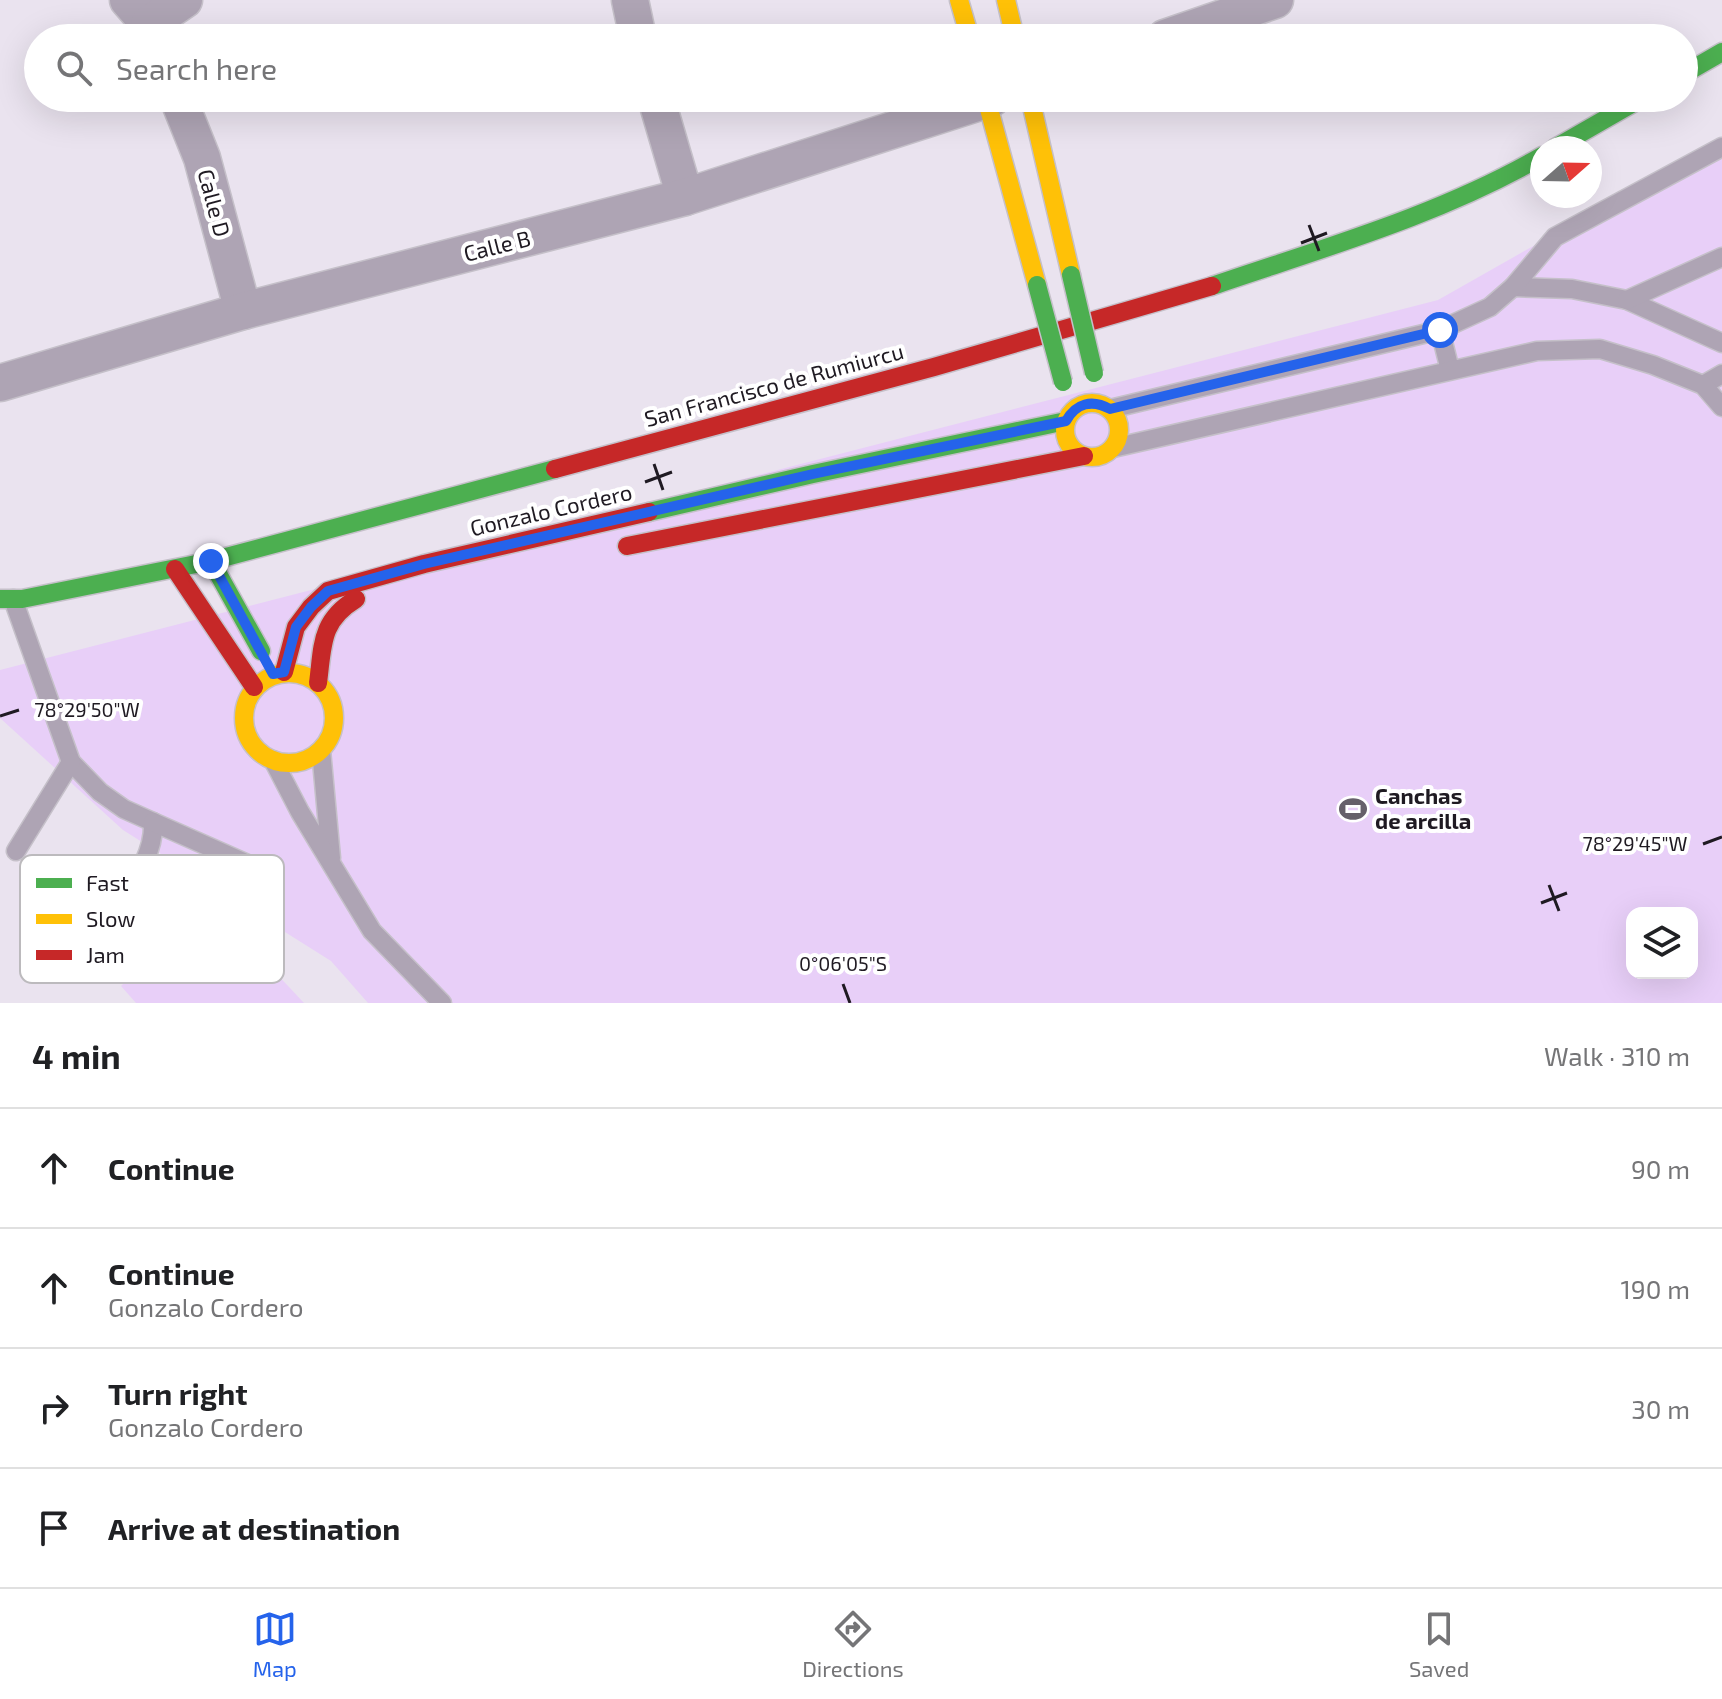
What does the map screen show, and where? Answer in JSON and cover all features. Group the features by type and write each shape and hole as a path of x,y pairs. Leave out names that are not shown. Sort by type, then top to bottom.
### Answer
{"street":[{"path":"144,21 184,0"},
{"path":"630,0 635,24"},
{"path":"959,0 966,24"},
{"path":"1006,0 1012,24"},
{"path":"1206,24 1275,0"},
{"path":"1698,66 1722,52"},
{"name":"Calle D","path":"184,112 202,158 243,311"},
{"path":"660,112 685,197"},
{"name":"Calle B","path":"0,383 243,311 685,197 948,112"},
{"path":"991,112 1063,382 1069,416 1065,432 1068,442 1084,456"},
{"path":"607,550 1105,454 1113,448 1120,428 1105,406 1094,373 1033,112"},
{"path":"1576,136 1618,112"},
{"name":"San Francisco de Rumiurcu","path":"7,599 211,561 934,367 1211,286 1351,239 1493,184 1530,163"},
{"path":"1069,416 1080,405 1105,406"},
{"name":"Gonzalo Cordero","path":"278,673 296,627 328,591 424,564 1069,416"},
{"path":"813,474 822,509"},
{"path":"211,561 278,673"},
{"path":"175,569 254,687"},
{"path":"318,683 327,623 342,606 361,596 408,587"},
{"path":"278,673 318,683 330,697 334,716 331,734 321,750 298,762 273,760 258,751 248,737 243,720 245,703 254,687 278,673"}],"lane":[{"path":"1105,406 1440,330 1490,307 1513,287 1555,237 1722,147"},
{"path":"1627,300 1722,257"},
{"path":"1513,287 1572,289 1627,300 1722,343"},
{"path":"1440,330 1450,370"},
{"path":"1113,448 1537,351 1600,349 1653,365 1703,385 1722,407"},
{"path":"1703,385 1722,374"},
{"path":"7,599 71,762 100,792 124,809 227,855"},
{"path":"321,750 332,864"},
{"path":"273,760 300,812 372,931 442,1003"},
{"path":"16,851 71,762"},
{"path":"148,855 154,838 153,822"}],"shaded area":[{"path":"1722,139 1722,1003 368,1003 331,961 284,931 284,855 163,855 123,830 0,718 0,670 1438,300"},
{"path":"284,982 304,1003 136,1003 121,986 124,983"}],"traffic: fast":[{"path":"1698,66 1722,52"},
{"path":"1576,136 1618,112"},
{"path":"1212,286 1422,213 1530,162"},
{"path":"1071,275 1094,373"},
{"path":"1037,285 1063,382"},
{"path":"649,512 1066,421"},
{"path":"0,599 22,599 211,561 555,469"},
{"path":"211,561 261,651"}],"traffic: slow":[{"path":"959,0 966,24"},
{"path":"1006,0 1012,24"},
{"path":"990,112 1037,285"},
{"path":"1033,112 1071,275"},
{"path":"1092,403 1111,411 1119,430 1111,449 1092,457 1073,449 1065,430 1073,411 1092,403"},
{"path":"289,673 306,676 321,686 331,701 334,718 331,735 321,750 306,760 289,763 272,760 257,750 247,735 244,718 247,701 257,686 272,676 289,673"}],"traffic: jam":[{"path":"555,469 934,367 1212,286"},
{"path":"627,546 1084,456"},
{"path":"284,672 296,627 328,591 424,564 649,512"},
{"path":"175,569 254,687"},
{"path":"318,683 329,625 344,607 356,599"}],"place":[{"name":"Canchas de arcilla","path":"1353,809"}],"route":[{"path":"211,561 273,674 284,672 296,627 328,591 424,564 813,474 1066,421 1080,405 1101,404 1110,409 1440,330"}]}
